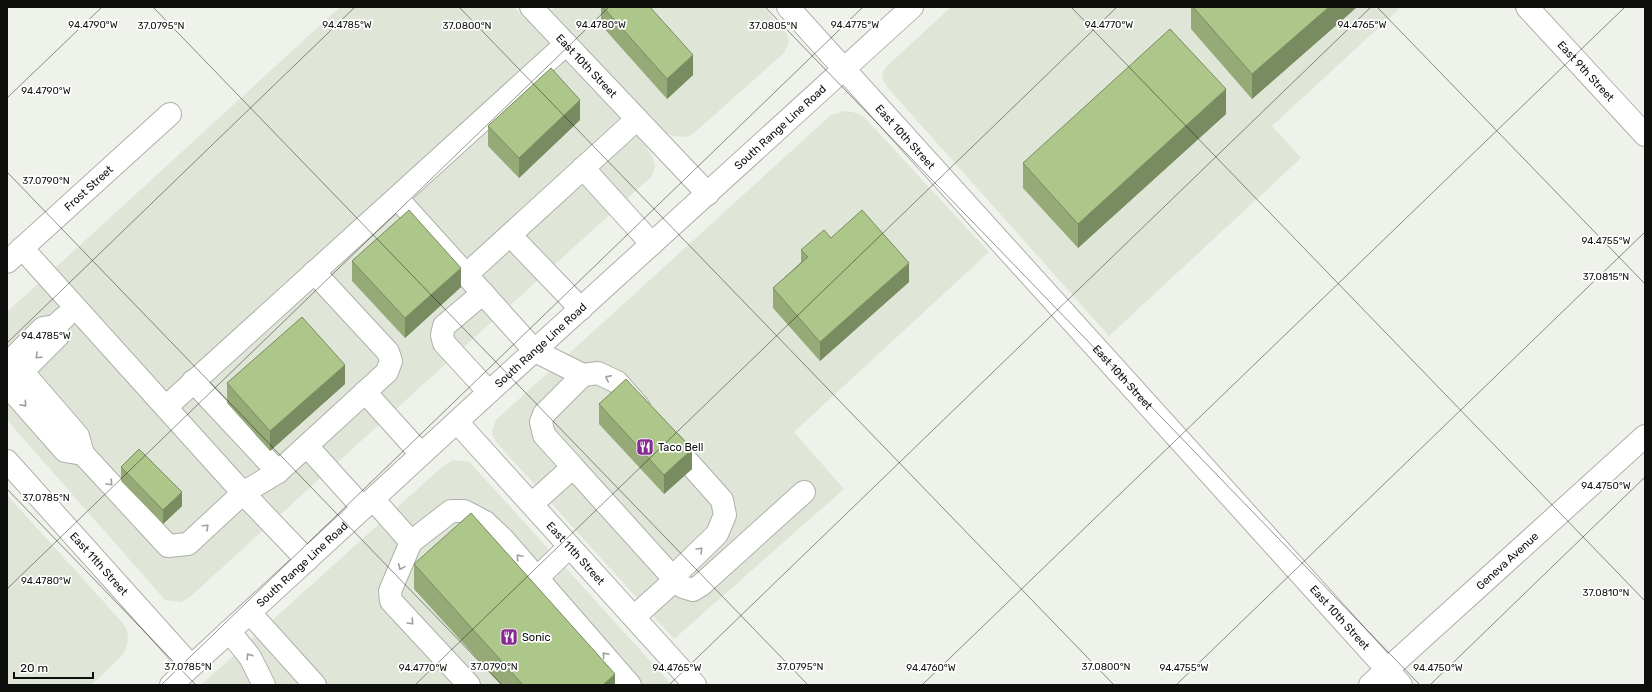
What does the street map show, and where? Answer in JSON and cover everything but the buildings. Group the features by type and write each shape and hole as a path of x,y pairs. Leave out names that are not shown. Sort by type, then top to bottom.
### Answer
{"street":[{"name":"East 10th Street","path":"531,7 708,194"},
{"path":"788,7 844,69"},
{"name":"South Range Line Road","path":"172,685 421,454 912,7"},
{"name":"East 9th Street","path":"1527,7 1645,136"},
{"path":"166,407 566,44"},
{"name":"East 10th Street","path":"844,69 1394,677"},
{"name":"Frost Street","path":"14,255 170,114"},
{"path":"466,275 637,119"},
{"path":"583,168 652,244"},
{"path":"397,198 535,350 584,375 598,373 617,382 722,500 725,515 717,534 680,570 675,580 634,617"},
{"path":"510,235 580,309"},
{"path":"14,255 76,308 243,492 307,560"},
{"path":"76,308 55,326 58,336 26,368 27,377 78,436 83,454 168,546 188,544 243,492 278,472 387,372 391,360 388,352 314,272"},
{"path":"483,293 444,326 442,335 444,343 489,392"},
{"path":"584,375 544,414 540,422 544,435 683,587 693,590 702,585 804,492"},
{"path":"193,381 278,472"},
{"path":"365,392 421,454"},
{"name":"East 11th Street","path":"456,422 634,617 688,683"},
{"name":"Geneva Avenue","path":"1370,685 1394,677 1645,436"},
{"path":"307,446 411,542"},
{"name":"East 11th Street","path":"7,461 191,666"},
{"path":"532,504 573,467"},
{"path":"469,685 391,601 390,591 411,542 451,510 464,511 485,522 503,539 630,685"},
{"path":"537,578 569,547"},
{"path":"250,613 316,685"},
{"path":"229,631 250,657 264,685"}],"shaded area":[{"path":"340,7 514,7 645,145 653,158 655,166 652,176 191,596 181,602 165,600 7,420 7,312"},
{"path":"555,7 763,7 786,33 789,41 784,53 694,133 687,137 673,136 666,133 550,11"},
{"path":"951,7 1401,7 1272,126 1301,158 1109,336 888,88 883,80 882,73 886,67"},
{"path":"844,111 853,112 864,117 989,252 794,432 844,489 674,639 496,442 492,434 493,427 497,419 831,115"},
{"path":"453,460 469,462 475,468 672,685 201,685 443,466"},
{"path":"7,495 122,622 127,630 128,639 126,648 120,658 91,685 7,685"}],"place":[{"name":"Taco Bell","path":"645,447"},
{"name":"Sonic","path":"509,637"}]}
